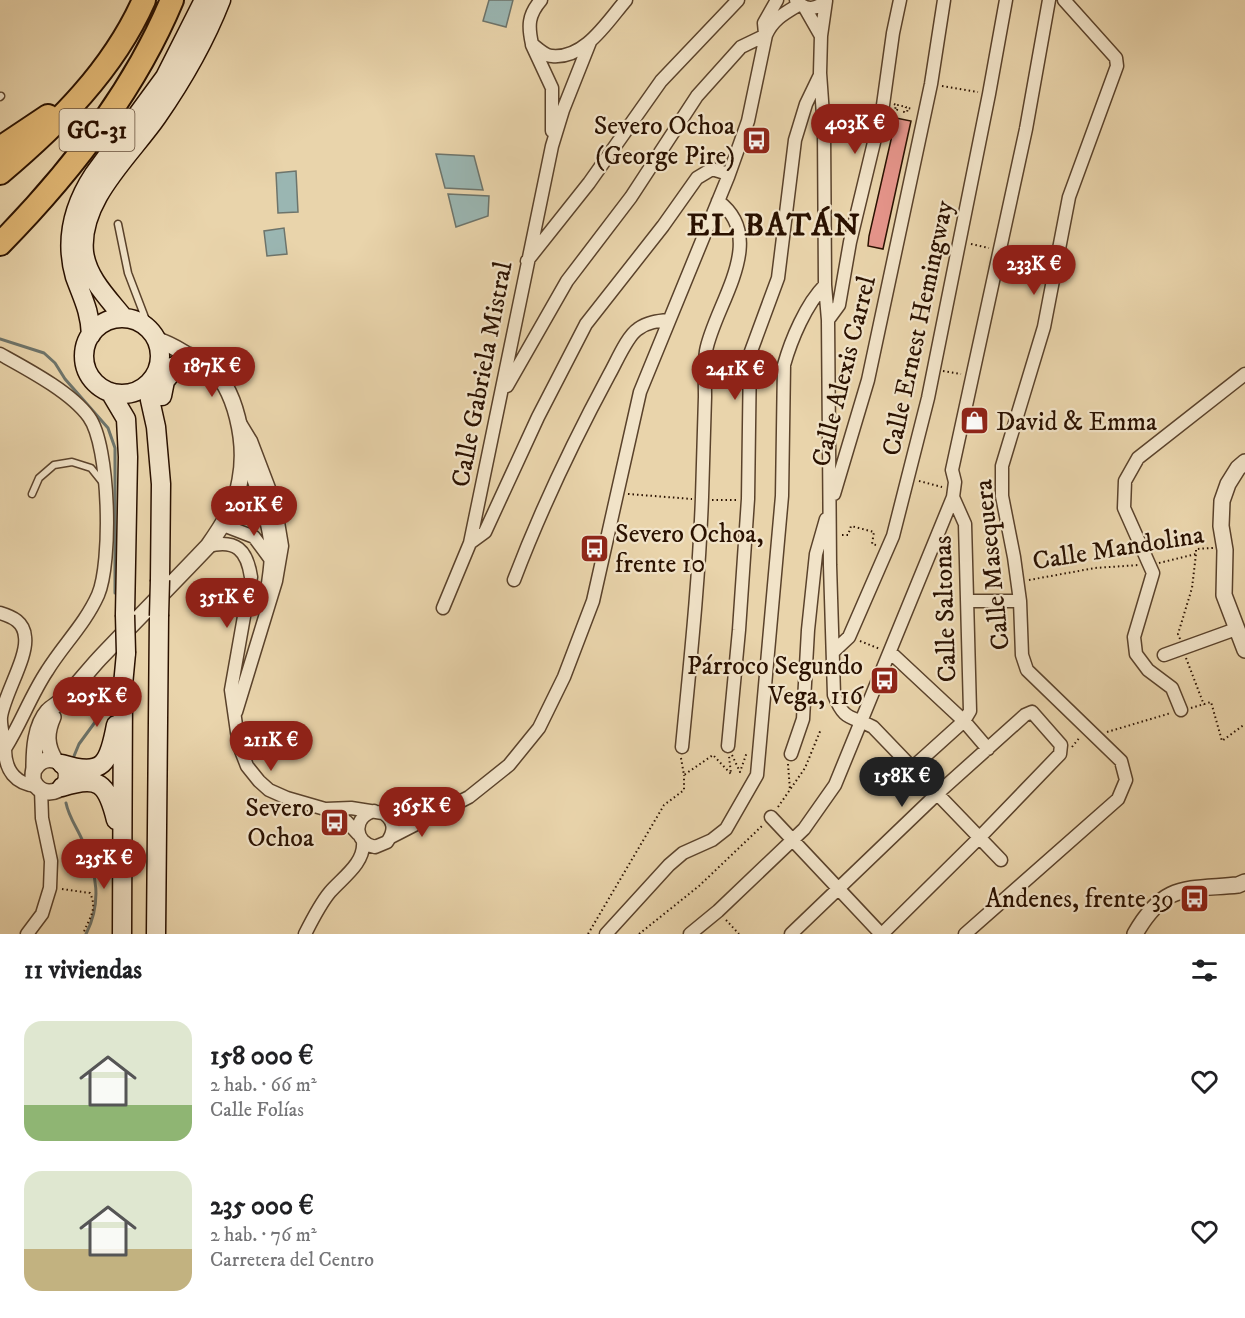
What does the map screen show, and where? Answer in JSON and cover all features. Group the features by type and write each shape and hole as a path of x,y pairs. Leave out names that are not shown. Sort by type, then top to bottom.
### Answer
{"highway":[{"name":"GC-31","path":"0,173 45,135 84,93 109,60 144,0"},
{"name":"GC-31","path":"0,244 30,214 73,164 133,75 161,26 172,0"},
{"path":"0,148 84,93"}],"main road":[{"path":"91,335 90,316 75,275 69,246 75,209 83,190 165,77 204,0"},
{"path":"156,934 162,505 159,452 150,400 161,355 153,334 100,289 84,253 86,231 99,193 157,117 186,70 221,0"},
{"path":"131,315 105,322 91,335 86,346 87,368 92,379 100,387 121,394 133,393 143,388 155,375"},
{"path":"159,452 163,436 162,393 165,381 179,363"},
{"path":"110,392 126,419 128,456 126,653 123,685 122,934"},
{"path":"58,762 80,770 96,767 108,758 123,685"},
{"path":"44,783 81,781 99,783 109,793 122,846"}],"street":[{"path":"541,0 536,5 528,25 532,44 550,57 573,54 590,42 626,0"},
{"path":"526,262 589,183 661,81 738,0"},
{"path":"766,35 764,23 777,0"},
{"path":"208,546 218,543 241,549 249,559 251,577 231,690 240,748 247,766 269,790 325,809 347,822 369,846 382,845 391,837 469,797 509,765 538,728 564,677 584,630 593,602 640,392 728,177 748,121 766,35 770,26 781,15 800,4 816,8 826,0"},
{"path":"826,0 820,36 820,73 824,129 834,695 840,711 850,718 873,727 1001,860"},
{"path":"828,320 839,305 850,242 883,105 900,0"},
{"name":"Calle Alexis Carrel","path":"831,505 868,380 931,84 944,0"},
{"name":"Calle Ernest Hemingway","path":"833,652 849,637 893,536 934,369 1006,0"},
{"path":"690,934 793,841 835,785 953,493 955,482 952,470 1026,129 1049,0"},
{"name":"Calle Masequera","path":"965,934 1118,799 1126,780 1121,761 1027,670 1022,655 1018,582 1002,496 1002,466 1044,327 1069,197 1117,66 1116,58 1064,0"},
{"path":"800,4 820,36"},
{"path":"502,396 567,281 631,197 697,96 741,47 766,35"},
{"name":"Calle Gabriela Mistral","path":"444,608 470,543 502,396 526,262 552,146 563,110 590,42"},
{"name":"Calle Gabriela Mistral","path":"532,44 552,88 552,146"},
{"path":"728,746 748,500 750,354 778,278 795,140 806,104 820,73"},
{"path":"470,543 485,532 538,417 586,324 663,226 697,178 712,170 725,173 728,177"},
{"path":"682,747 693,635 702,500 706,352 735,273 741,246 736,224 729,208 718,201"},
{"path":"606,934 669,865 684,853 712,840 726,829 757,775 782,496 784,365 814,296 825,285"},
{"path":"514,580 536,522 574,441 625,345 637,329 655,321 669,320"},
{"path":"44,783 36,739 48,712 208,546 223,525 240,480 242,450 239,421 232,400 221,380 207,364 153,334"},
{"path":"0,354 33,372 75,402 90,418 101,446 106,486 105,569 98,594 77,632 48,669 6,747"},
{"path":"155,375 179,363 207,364"},
{"path":"1181,710 1172,688 1148,670 1136,654 1134,637 1153,573 1124,507 1125,481 1138,458 1245,374"},
{"path":"235,716 276,581 282,546 275,504 251,441 239,421"},
{"path":"242,450 270,539 271,559 276,581"},
{"path":"1245,462 1228,483 1222,501 1221,526 1225,550 1224,595 1245,650"},
{"name":"Calle Saltonas","path":"953,493 965,524 970,711 964,721"},
{"path":"791,754 803,719 808,630 816,554 831,505"},
{"path":"223,525 254,537 271,559 262,623"},
{"path":"968,601 1020,601"},
{"path":"0,613 21,624 26,638 1,716 7,764 12,775 27,785 66,780 66,772 58,762 48,741 48,730 62,700"},
{"path":"1164,655 1236,629"},
{"path":"890,652 964,721 988,749"},
{"path":"771,817 838,889 881,934 980,837 1060,754 1060,745 1032,712 1025,715 938,794 838,889 791,934"},
{"path":"913,767 964,721"},
{"path":"27,934 42,914 50,888 51,861 42,819 44,783 41,762 47,759 58,762"},
{"path":"325,809 351,808 408,818 441,813"},
{"path":"305,934 329,894 354,867 364,850 359,821 363,816 377,811 387,816 392,822 391,837"},
{"path":"1135,934 1158,902 1177,891 1238,885 1245,882"}],"lane":[{"path":"118,224 128,273 131,315"},
{"path":"32,494 39,478 54,465 72,462 91,468 106,486"}],"path":[{"path":"931,84 989,94"},
{"path":"889,109 892,110 893,104 896,105 895,110 898,105 906,107 904,112 907,112 909,108 916,110"},
{"path":"959,242 1000,251"},
{"path":"750,354 786,358"},
{"path":"934,369 973,377"},
{"path":"907,478 953,493"},
{"path":"617,493 702,500 748,500"},
{"path":"830,533 848,535 850,526 874,532 872,544 887,549"},
{"name":"Calle Mandolina","path":"1018,582 1095,568 1149,564 1196,554 1196,549 1203,547 1225,550"},
{"path":"1196,554 1192,588 1178,634 1204,705"},
{"path":"849,637 890,652"},
{"path":"639,934 699,885 771,817 805,768 821,729"},
{"path":"1060,754 1093,732"},
{"path":"728,746 740,772 749,745 760,745"},
{"path":"684,775 713,755 731,774 728,746"},
{"path":"588,934 664,805 684,790 682,747"},
{"path":"790,790 787,768 791,754"},
{"path":"50,888 90,893 95,902 83,934"},
{"path":"718,911 739,934"}],"water":[{"path":"489,0 513,0 506,27 483,21"},
{"path":"436,154 474,156 483,190 445,188"},
{"path":"296,171 298,212 278,213 276,173"},
{"path":"448,194 489,196 488,216 456,227"},
{"path":"284,228 287,254 267,256 264,231"}],"building":[{"path":"896,118 911,121 883,249 868,246"}],"waterway":[{"path":"0,339 44,353 55,363 65,379 108,428 115,448 115,593"},
{"path":"74,756 79,744 101,714"},
{"path":"66,803 92,865 96,888 94,911 86,934"}],"place":[{"name":"Severo Ochoa (George Pire)","path":"756,140"},
{"name":"David & Emma","path":"975,421"},
{"name":"Severo Ochoa, frente 10","path":"594,548"},
{"name":"Párroco Segundo Vega, 116","path":"884,680"},
{"name":"Severo Ochoa","path":"335,822"},
{"name":"Andenes, frente 39","path":"1195,898"}],"district":[{"name":"EL BATÁN","path":"774,224"}]}
